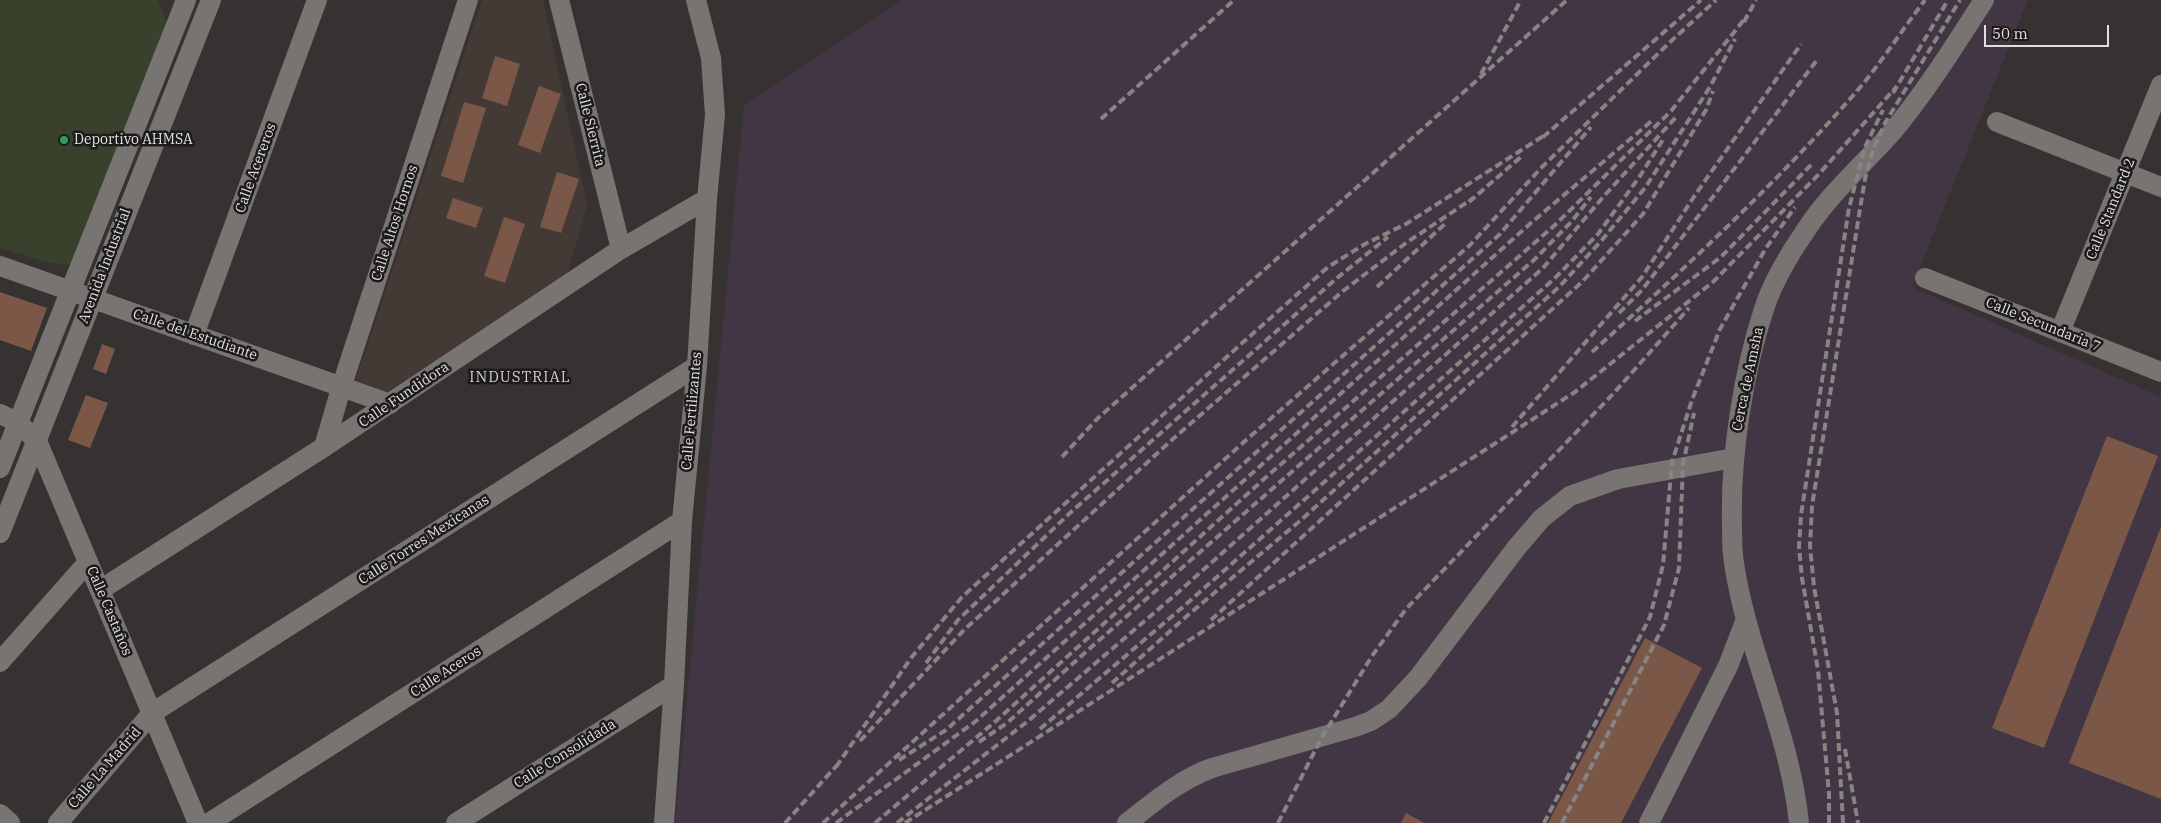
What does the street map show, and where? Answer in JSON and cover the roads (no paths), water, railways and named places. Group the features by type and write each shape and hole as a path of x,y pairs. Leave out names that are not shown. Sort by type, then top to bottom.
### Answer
{"street":[{"name":"Avenida Industrial","path":"0,533 211,0"},
{"name":"Calle Acereros","path":"194,335 317,0"},
{"name":"Calle Altos Hornos","path":"324,447 342,386 468,0"},
{"name":"Calle Sierrita","path":"559,0 621,249"},
{"name":"Calle Fertilizantes","path":"664,823 674,685 682,521 697,366 707,199 715,115 711,58 696,0"},
{"name":"Cerca de Amsha","path":"1799,823 1787,758 1746,619 1733,560 1731,503 1734,458 1736,437 1752,352 1765,305 1805,230 1826,203 1909,110 1936,75 1984,0"},
{"name":"Avenida Industrial","path":"0,468 9,418 70,290 180,4"},
{"name":"Calle Standard 2","path":"2060,332 2161,85"},
{"path":"1997,122 2161,187"},
{"name":"Calle Fundidora","path":"100,590 390,404 621,249 707,199"},
{"name":"Calle del Estudiante","path":"0,266 390,404"},
{"name":"Calle Secundaria 7","path":"1925,278 2161,372"},
{"name":"Calle Torres Mexicanas","path":"152,713 697,366"},
{"name":"Calle Castaños","path":"9,418 37,441 198,823"},
{"path":"1127,823 1178,784 1193,775 1371,722 1389,709 1418,678 1517,547 1542,518 1570,496 1618,479 1734,458"},
{"name":"Calle Aceros","path":"209,823 682,521"},
{"path":"0,662 88,562"},
{"path":"1649,823 1728,666 1746,619"},
{"name":"Calle Consolidada","path":"456,823 674,685"},
{"name":"Calle La Madrid","path":"58,823 152,713"},
{"path":"0,814 10,823"}],"railway":[{"path":"1101,119 1234,0"},
{"path":"1481,74 1521,0"},
{"path":"1062,457 1097,419 1567,0"},
{"path":"1543,137 1701,0"},
{"path":"823,823 1245,441 1470,245 1542,167 1669,43 1716,0"},
{"path":"1744,22 1756,0"},
{"path":"1592,352 1695,258 1794,160 1857,91 1925,0"},
{"path":"1893,93 1948,0"},
{"path":"1843,823 1837,713 1814,587 1810,546 1812,506 1865,179 1874,147 1885,123 1960,0"},
{"path":"875,823 997,720 1264,479 1555,225 1671,111 1747,16"},
{"path":"1112,683 1188,615 1301,520 1560,286 1602,240 1645,188 1710,87 1735,39"},
{"path":"1512,427 1642,277 1695,195 1801,44"},
{"path":"1619,313 1642,290 1817,60"},
{"path":"905,823 1575,392 1713,282 1819,174 1897,86"},
{"path":"1211,620 1583,281 1643,214 1706,110 1713,91"},
{"path":"1829,823 1829,794 1818,670 1802,578 1799,547 1801,515 1849,208 1865,147 1883,110"},
{"path":"897,823 1028,721 1175,595 1543,268 1604,196 1678,115"},
{"path":"836,823 976,721 1532,222 1654,119"},
{"path":"899,760 946,730 1500,234 1591,127"},
{"path":"836,767 911,658 962,597 1240,345 1328,267 1365,244 1406,224 1548,133"},
{"path":"1040,729 1184,606 1554,279 1598,234 1640,176 1664,138"},
{"path":"1469,202 1522,156"},
{"path":"1635,321 1721,257 1812,164"},
{"path":"860,741 964,630 1174,438 1343,291 1406,243 1475,197"},
{"path":"979,742 1007,723 1535,259 1572,221 1591,197"},
{"path":"1544,823 1650,617 1663,565 1672,462 1692,400 1720,329 1766,248 1795,207"},
{"path":"1377,287 1447,222"},
{"path":"926,663 958,620 1071,512 1337,278 1388,237"},
{"path":"1278,823 1322,737 1372,656 1406,609 1613,394 1689,308"},
{"path":"1562,823 1664,625 1679,568 1683,464 1694,413"},
{"path":"1845,749 1858,823"},
{"path":"785,823 839,763"}],"place":[{"name":"Deportivo AHMSA","path":"64,140"}],"district":[{"name":"INDUSTRIAL","path":"520,378"}]}
